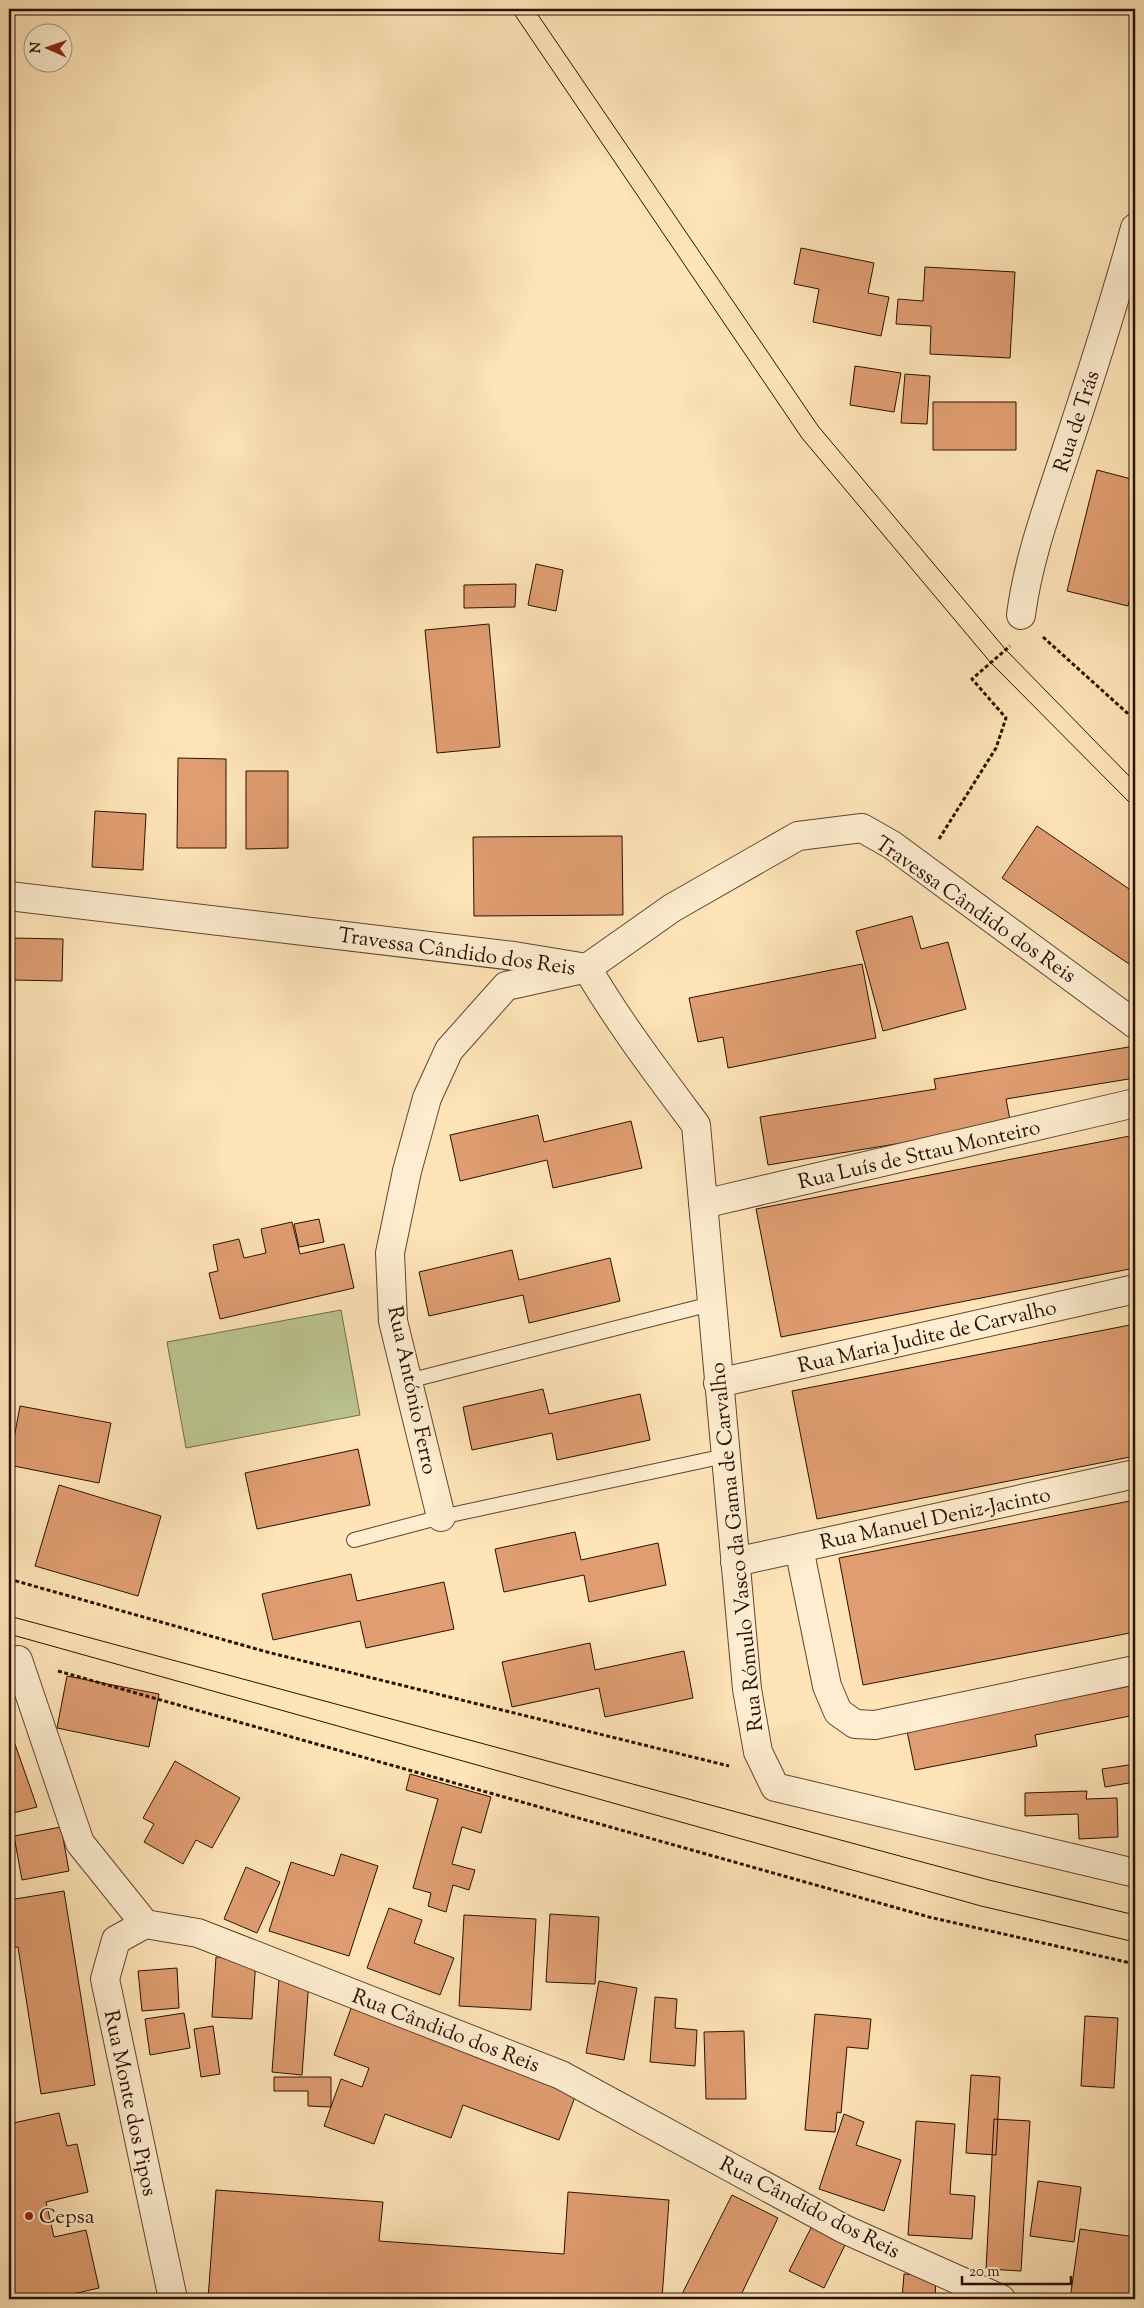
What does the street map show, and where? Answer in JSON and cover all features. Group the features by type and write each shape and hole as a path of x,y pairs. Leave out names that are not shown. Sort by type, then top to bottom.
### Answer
{"street":[{"name":"Rua de Trás","path":"1021,615 1024,587 1042,525 1111,314 1135,228"},
{"name":"Travessa Cândido dos Reis","path":"9,896 514,956 587,968 672,908 798,836 862,828 892,845 1135,1024"},
{"name":"Rua Rómulo Vasco da Gama de Carvalho","path":"587,968 603,996 653,1068 696,1125 747,1689 758,1752 775,1787 1135,1873"},
{"name":"Rua António Ferro","path":"441,1517 393,1321 390,1253 407,1171 427,1098 449,1050 506,986 587,968"},
{"name":"Rua Luís de Sttau Monteiro","path":"703,1204 1135,1103"},
{"name":"Rua Maria Judite de Carvalho","path":"718,1383 1135,1289"},
{"name":"Rua Manuel Deniz-Jacinto","path":"735,1562 1135,1474"},
{"path":"799,1548 827,1686 838,1712 855,1724 875,1725 1135,1670"},
{"path":"18,1660 80,1843 145,1924"},
{"name":"Rua Monte dos Pipos","path":"145,1924 116,1940 104,1978 172,2299"},
{"name":"Rua Cândido dos Reis","path":"145,1924 198,1933 561,2075 844,2230 1001,2299"}],"lane":[{"path":"408,1381 712,1304"},
{"path":"354,1540 441,1517 725,1456"}],"path":[{"path":"1021,615 1135,720"},
{"path":"922,867 996,748 1006,718 972,679 1019,639 1021,615"},
{"path":"9,1579 267,1652 770,1776"},
{"path":"9,1589 13,1591 9,1599"},
{"path":"18,1660 929,1916 1135,1964"}],"green space":[{"path":"341,1310 360,1415 186,1448 167,1342"}],"building":[{"path":"801,248 874,263 868,293 889,297 881,336 813,322 819,289 794,284"},
{"path":"925,267 1015,272 1010,358 930,354 931,326 896,324 898,299 923,301"},
{"path":"855,366 901,373 894,412 850,405"},
{"path":"905,374 930,376 927,424 901,423"},
{"path":"933,402 1016,402 1016,450 933,450"},
{"path":"1097,470 1135,480 1135,578 1128,606 1067,591"},
{"path":"536,564 563,570 556,611 528,605"},
{"path":"516,584 515,607 464,608 464,585"},
{"path":"489,624 500,747 437,753 425,630"},
{"path":"178,758 226,759 226,848 177,848"},
{"path":"246,771 288,771 288,848 246,849"},
{"path":"95,811 146,814 143,870 92,867"},
{"path":"1037,826 1135,893 1135,968 1002,878"},
{"path":"622,836 623,915 474,916 473,837"},
{"path":"912,916 921,949 948,942 966,1009 883,1031 856,931"},
{"path":"13,938 63,939 62,981 13,980"},
{"path":"862,964 876,1038 728,1068 723,1037 698,1042 689,998"},
{"path":"1135,1046 1135,1078 1006,1099 1011,1125 768,1165 760,1117 936,1089 934,1079"},
{"path":"538,1115 544,1142 631,1121 642,1168 553,1188 547,1160 460,1181 450,1135"},
{"path":"1135,1135 1135,1268 781,1337 756,1209"},
{"path":"319,1219 324,1242 299,1247 294,1224"},
{"path":"292,1222 300,1254 344,1244 354,1288 220,1319 209,1273 218,1271 213,1245 239,1239 244,1258 266,1253 261,1229"},
{"path":"512,1250 519,1280 610,1258 620,1301 529,1323 523,1295 429,1316 419,1272"},
{"path":"1135,1324 1135,1456 817,1519 792,1391"},
{"path":"543,1389 549,1414 640,1394 650,1440 557,1460 552,1433 472,1450 463,1407"},
{"path":"20,1406 111,1423 99,1483 9,1465"},
{"path":"358,1449 370,1505 257,1529 245,1473"},
{"path":"59,1485 161,1516 138,1596 35,1566"},
{"path":"1135,1500 1135,1632 863,1685 839,1558"},
{"path":"575,1532 581,1560 658,1543 666,1585 589,1602 584,1575 504,1592 495,1549"},
{"path":"351,1574 357,1601 444,1582 454,1629 366,1648 360,1621 273,1640 262,1594"},
{"path":"590,1643 595,1670 684,1651 693,1698 605,1717 599,1688 512,1707 502,1662"},
{"path":"67,1676 159,1694 149,1747 57,1728"},
{"path":"1135,1685 1135,1715 1035,1735 1037,1746 915,1770 907,1731"},
{"path":"9,1727 37,1807 9,1814"},
{"path":"175,1761 240,1798 212,1848 196,1840 183,1864 144,1842 154,1824 143,1818"},
{"path":"1135,1764 1135,1782 1105,1787 1102,1769"},
{"path":"410,1774 491,1797 481,1833 462,1827 452,1864 475,1870 469,1890 453,1885 446,1912 428,1906 431,1893 413,1888 438,1799 406,1790"},
{"path":"1087,1791 1086,1799 1117,1798 1118,1837 1079,1839 1078,1814 1025,1816 1025,1793"},
{"path":"61,1827 69,1871 22,1880 14,1836"},
{"path":"341,1854 378,1866 349,1956 269,1931 291,1862 334,1876"},
{"path":"246,1867 280,1882 257,1933 224,1919"},
{"path":"64,1891 95,2085 41,2094 18,1947 9,1948 9,1900"},
{"path":"389,1908 422,1920 414,1943 454,1958 440,1995 367,1968"},
{"path":"550,1914 599,1917 595,1984 546,1982"},
{"path":"464,1915 536,1919 531,2010 459,2006"},
{"path":"216,1957 256,1959 252,2019 212,2017"},
{"path":"177,1968 179,2008 142,2011 138,1971"},
{"path":"279,1978 309,1980 302,2075 272,2072"},
{"path":"599,1981 637,1988 624,2060 586,2053"},
{"path":"655,1997 677,1999 675,2028 697,2030 695,2066 650,2062"},
{"path":"353,2003 579,2086 559,2140 463,2105 451,2138 385,2114 374,2144 324,2126 341,2079 362,2087 369,2068 334,2055"},
{"path":"184,2013 190,2048 150,2055 145,2019"},
{"path":"815,2014 871,2019 868,2049 847,2047 841,2113 837,2112 835,2132 805,2130"},
{"path":"1085,2016 1118,2018 1114,2088 1081,2086"},
{"path":"213,2026 220,2074 201,2077 194,2029"},
{"path":"744,2031 746,2099 706,2099 704,2032"},
{"path":"971,2075 1000,2077 996,2155 966,2153"},
{"path":"274,2077 331,2077 331,2107 308,2106 308,2091 274,2091"},
{"name":"Cepsa","path":"59,2113 67,2146 77,2144 88,2192 46,2202 54,2237 86,2230 99,2288 51,2299 12,2299 9,2284 9,2248 11,2248 9,2236 9,2124"},
{"path":"844,2114 864,2122 856,2145 901,2160 884,2211 819,2189"},
{"path":"994,2119 1030,2121 1021,2271 986,2269"},
{"path":"916,2121 955,2124 950,2194 975,2196 972,2239 908,2235"},
{"path":"1038,2181 1081,2187 1074,2242 1030,2236"},
{"path":"216,2190 383,2202 379,2241 564,2254 568,2192 669,2200 662,2299 208,2299"},
{"path":"732,2195 778,2218 739,2299 682,2299 680,2298"},
{"path":"814,2222 848,2239 824,2288 789,2271"},
{"path":"1080,2229 1135,2237 1134,2299 1070,2299"},
{"path":"904,2274 936,2276 935,2299 902,2299"}],"tram line":[{"path":"511,9 802,438 991,663 1135,808"},
{"path":"534,9 818,426 1006,650 1135,782"},
{"path":"9,1616 989,1880 1135,1915"},
{"path":"9,1634 981,1906 1135,1942"}],"place":[{"name":"Cepsa","path":"29,2216"}]}
